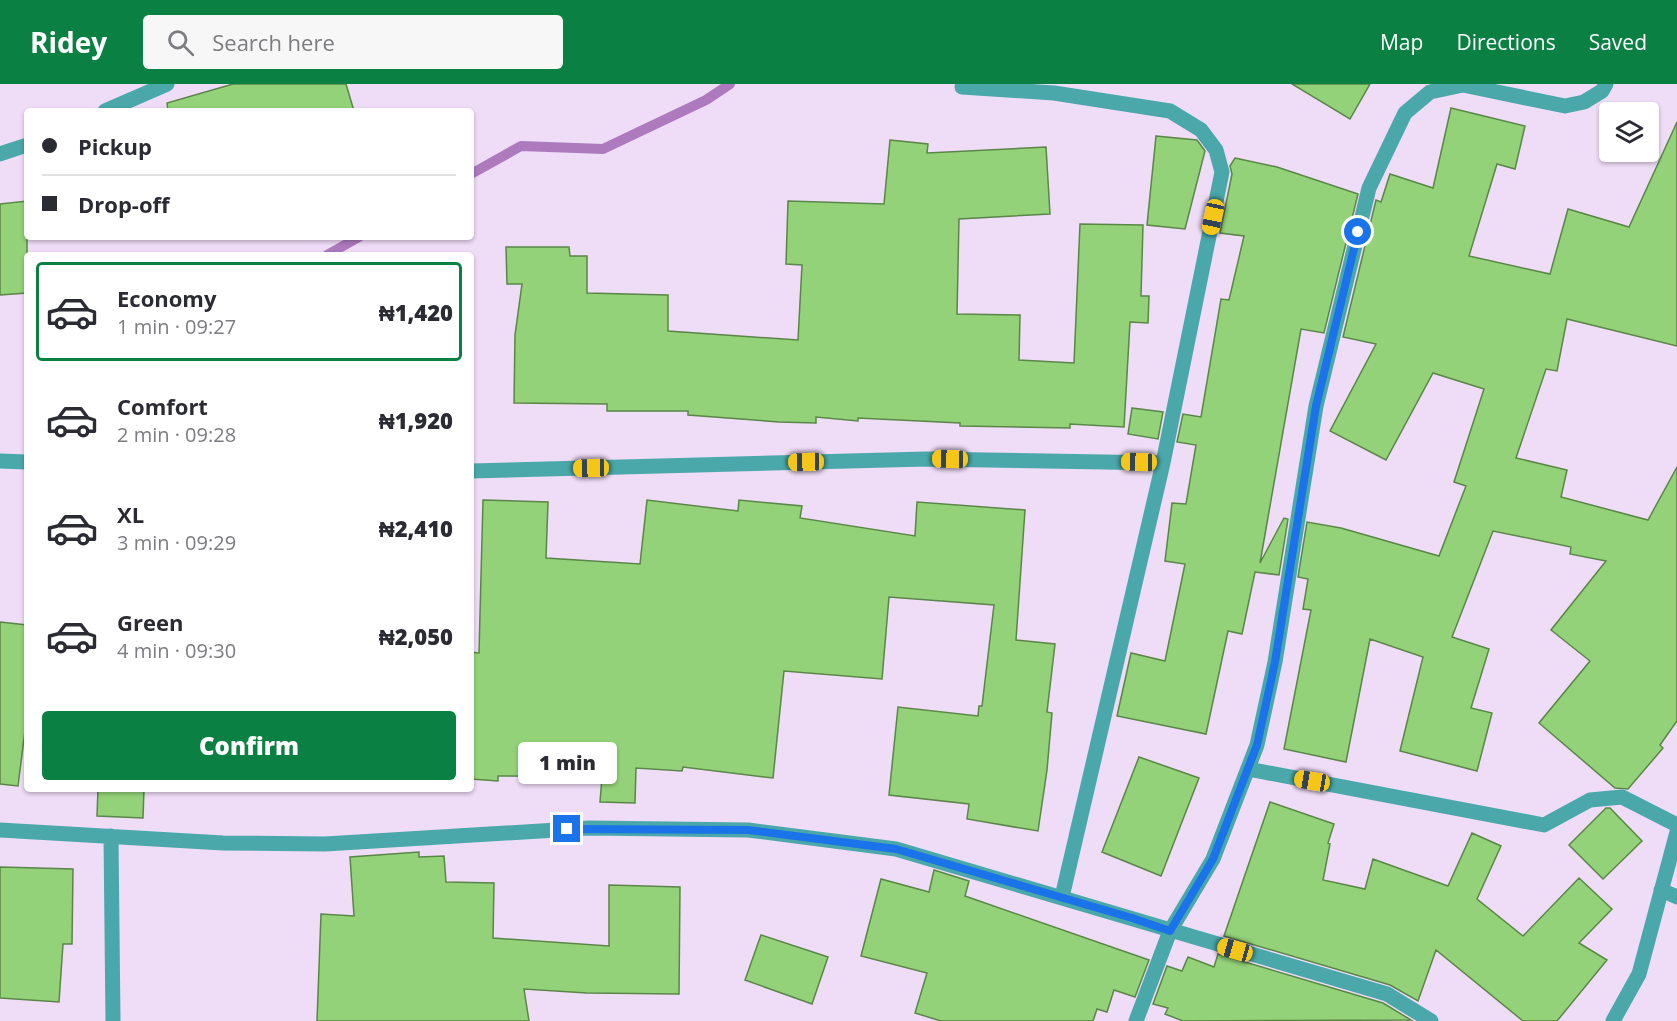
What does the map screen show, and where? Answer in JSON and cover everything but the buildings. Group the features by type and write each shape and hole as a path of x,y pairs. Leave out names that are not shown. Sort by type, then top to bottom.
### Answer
{"street":[{"path":"112,108 167,84"},
{"path":"1136,1021 1170,931 1213,859 1257,745 1275,662 1316,406 1369,188 1406,113 1430,92 1463,84 1565,106 1584,102 1602,91 1606,84"},
{"path":"962,87 1054,93 1170,111 1201,130 1216,150 1222,172 1162,463 1062,897"},
{"path":"0,154 24,146"},
{"path":"474,471 926,459 1162,463"},
{"path":"0,461 24,462"},
{"path":"1248,769 1544,825 1590,800 1622,797 1677,825"},
{"path":"0,830 223,843 325,844 589,828 748,830 896,849 1387,994 1431,1021"},
{"path":"1613,1021 1639,974 1677,832"},
{"path":"111,836 113,1021"},
{"path":"1661,890 1677,897"}],"waterway":[{"path":"474,172 521,146 603,149 706,100 730,84"},
{"path":"332,252 354,240"}],"route":[{"path":"567,829 748,830 896,849 1170,931 1213,859 1257,745 1275,662 1316,406 1358,232"}]}
